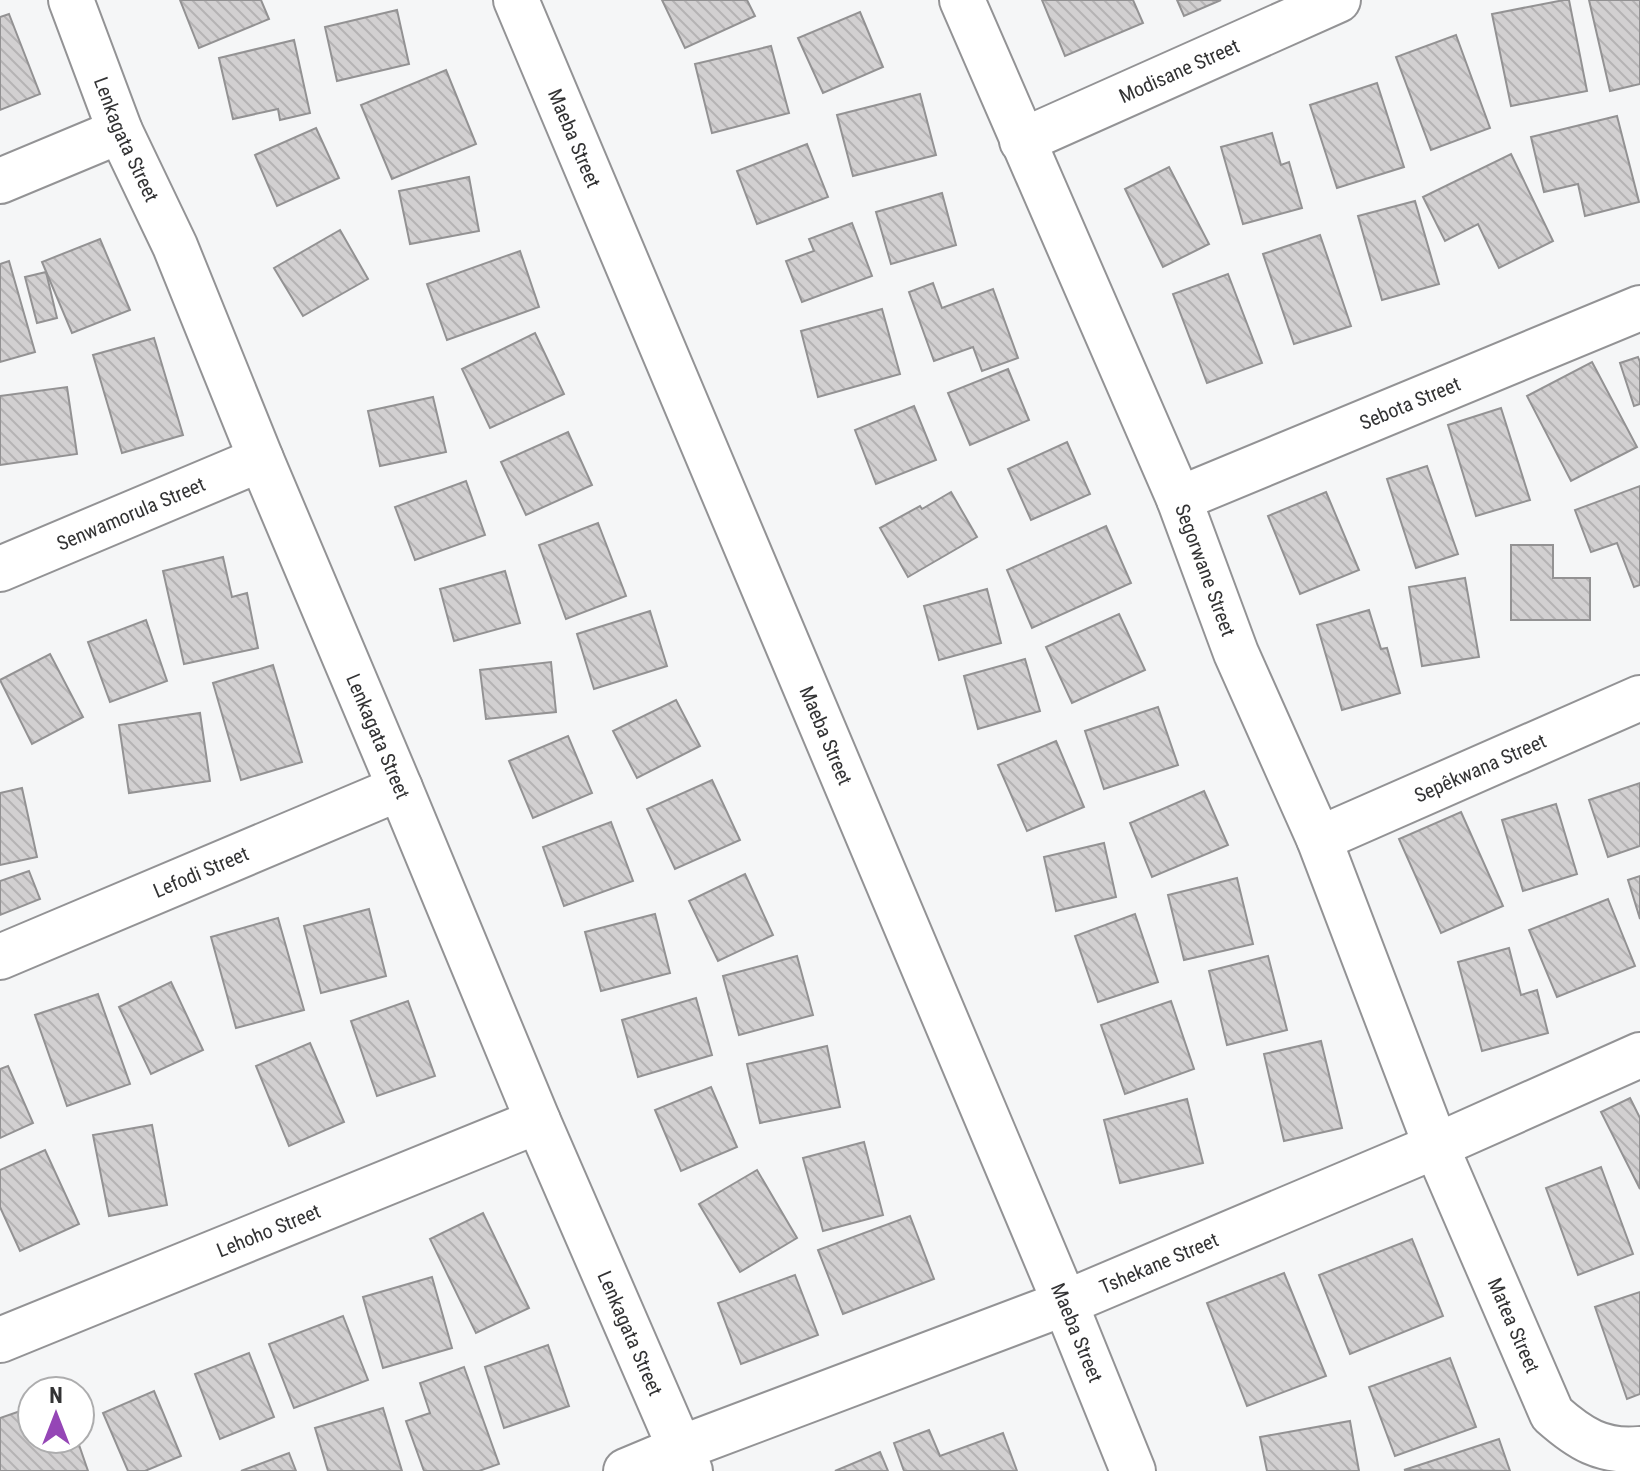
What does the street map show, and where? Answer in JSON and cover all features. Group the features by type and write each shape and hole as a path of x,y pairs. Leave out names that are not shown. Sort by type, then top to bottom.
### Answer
{"street":[{"name":"Lenkagata Street","path":"71,0 120,131 175,246 538,1121 685,1460"},
{"name":"Maeba Street","path":"516,0 1133,1471"},
{"name":"Segorwane Street","path":"962,0 1179,499 1236,653 1319,839 1436,1146"},
{"name":"Modisane Street","path":"1022,141 1338,0"},
{"path":"0,181 120,131"},
{"name":"Sebota Street","path":"1179,499 1640,308"},
{"name":"Senwamorula Street","path":"0,569 261,459"},
{"name":"Sepêkwana Street","path":"1319,839 1640,698"},
{"name":"Lefodi Street","path":"0,957 400,788"},
{"name":"Tshekane Street","path":"626,1471 685,1460 1436,1146 1640,1055"},
{"name":"Lehoho Street","path":"0,1340 538,1121"},
{"name":"Matea Street","path":"1436,1146 1552,1414 1591,1443 1622,1451 1640,1449"}],"building":[{"path":"180,0 261,0 269,19 199,48"},
{"path":"662,0 747,0 755,16 685,48"},
{"path":"1042,0 1133,0 1143,23 1065,56"},
{"path":"1177,0 1221,0 1184,16"},
{"path":"1569,0 1587,91 1511,106 1492,14"},
{"path":"1589,0 1640,0 1640,84 1610,91"},
{"path":"397,10 409,64 337,81 325,27"},
{"path":"860,12 883,67 823,93 798,38"},
{"path":"9,14 40,94 0,110 0,17"},
{"path":"1456,35 1490,128 1431,150 1396,57"},
{"path":"294,40 310,113 280,120 278,109 233,119 219,58"},
{"path":"771,46 789,113 712,133 695,64"},
{"path":"446,70 476,144 392,179 361,105"},
{"path":"1377,83 1404,167 1337,188 1310,105"},
{"path":"920,94 936,155 853,176 837,115"},
{"path":"1617,116 1639,202 1585,216 1578,184 1544,192 1531,137"},
{"path":"316,128 339,178 277,206 255,155"},
{"path":"1272,133 1281,165 1289,162 1302,208 1243,224 1221,147"},
{"path":"807,144 828,197 757,224 737,171"},
{"path":"1511,154 1553,241 1499,268 1478,224 1445,241 1423,197"},
{"path":"1169,167 1209,244 1163,267 1125,189"},
{"path":"469,177 479,231 410,244 399,191"},
{"path":"942,193 956,245 891,264 876,212"},
{"path":"1415,201 1439,284 1382,300 1358,216"},
{"path":"852,223 872,276 802,302 786,261 814,251 809,239"},
{"path":"340,230 368,279 303,316 274,268"},
{"path":"1320,235 1351,326 1294,344 1263,254"},
{"path":"100,239 130,310 72,333 42,262"},
{"path":"520,251 539,307 447,340 427,284"},
{"path":"9,261 35,352 0,362 0,264"},
{"path":"46,272 57,318 37,323 25,277"},
{"path":"1228,274 1262,363 1207,383 1173,294"},
{"path":"933,283 942,308 993,289 1018,358 982,371 973,347 934,361 909,292"},
{"path":"882,309 900,374 818,397 801,331"},
{"path":"535,333 564,394 490,428 462,369"},
{"path":"154,338 183,435 122,453 93,355"},
{"path":"1638,357 1640,404 1634,406 1620,363"},
{"path":"1592,362 1637,447 1571,481 1527,396"},
{"path":"1008,369 1029,420 970,445 948,393"},
{"path":"67,387 77,454 0,465 0,396"},
{"path":"433,397 446,452 380,466 368,411"},
{"path":"914,406 936,460 876,484 855,430"},
{"path":"1501,408 1530,500 1476,516 1448,425"},
{"path":"568,432 592,485 526,515 501,462"},
{"path":"1067,442 1090,494 1031,520 1008,469"},
{"path":"1427,466 1458,554 1416,568 1387,479"},
{"path":"466,481 485,535 415,560 395,507"},
{"path":"1640,486 1640,585 1634,587 1617,543 1591,552 1575,510"},
{"path":"951,492 977,537 908,577 880,528"},
{"path":"1326,492 1359,570 1300,594 1268,516"},
{"path":"598,523 626,596 566,619 539,545"},
{"path":"1106,526 1131,583 1032,628 1007,570"},
{"path":"1511,545 1553,545 1553,578 1590,578 1590,620 1511,620"},
{"path":"223,557 232,597 247,593 258,648 184,664 163,571"},
{"path":"505,571 520,623 454,641 440,589"},
{"path":"1465,578 1479,657 1422,666 1409,587"},
{"path":"987,589 1001,643 939,660 924,606"},
{"path":"1369,610 1381,649 1387,648 1400,693 1342,710 1317,625"},
{"path":"650,611 667,666 594,689 577,634"},
{"path":"1119,614 1145,670 1072,703 1046,647"},
{"path":"146,620 167,681 110,702 88,642"},
{"path":"50,654 83,717 32,744 0,680"},
{"path":"1025,659 1040,711 978,729 964,676"},
{"path":"551,662 556,712 486,719 480,670"},
{"path":"273,665 302,762 241,780 213,683"},
{"path":"676,700 700,746 637,778 613,731"},
{"path":"1158,707 1178,765 1104,789 1085,731"},
{"path":"200,713 210,781 129,793 119,725"},
{"path":"568,736 592,793 533,818 509,761"},
{"path":"1056,741 1084,807 1027,831 998,765"},
{"path":"712,780 740,840 675,869 647,809"},
{"path":"1640,783 1640,846 1608,857 1589,800"},
{"path":"22,788 37,857 0,865 0,793"},
{"path":"1204,791 1228,845 1152,877 1130,823"},
{"path":"1556,804 1577,874 1523,891 1502,820"},
{"path":"1461,812 1503,906 1441,933 1399,839"},
{"path":"611,822 633,881 564,906 543,847"},
{"path":"1104,843 1116,897 1056,911 1044,857"},
{"path":"29,871 40,899 0,915 0,881"},
{"path":"745,874 773,935 718,961 689,901"},
{"path":"1640,876 1640,919 1628,880"},
{"path":"1237,878 1253,944 1184,960 1168,895"},
{"path":"1608,899 1635,966 1557,997 1529,930"},
{"path":"369,909 386,976 321,993 304,926"},
{"path":"655,914 670,973 601,991 585,932"},
{"path":"1135,914 1158,982 1098,1002 1075,936"},
{"path":"278,918 304,1010 236,1028 211,937"},
{"path":"1509,948 1521,995 1537,990 1548,1033 1482,1051 1458,962"},
{"path":"797,956 813,1015 739,1035 723,976"},
{"path":"1268,956 1287,1030 1227,1045 1209,971"},
{"path":"171,982 203,1050 151,1074 119,1007"},
{"path":"98,994 130,1084 67,1106 35,1015"},
{"path":"696,998 712,1055 638,1077 622,1020"},
{"path":"408,1001 435,1076 377,1096 351,1021"},
{"path":"1171,1001 1194,1069 1125,1094 1101,1025"},
{"path":"1321,1041 1342,1128 1284,1141 1264,1054"},
{"path":"310,1043 344,1122 289,1146 256,1066"},
{"path":"827,1046 840,1107 760,1123 747,1064"},
{"path":"8,1066 33,1123 0,1138 0,1069"},
{"path":"711,1087 737,1147 681,1171 655,1110"},
{"path":"1630,1098 1640,1118 1640,1189 1601,1112"},
{"path":"1187,1099 1203,1163 1120,1183 1104,1120"},
{"path":"152,1125 167,1205 109,1216 93,1135"},
{"path":"864,1142 883,1215 823,1231 803,1158"},
{"path":"45,1150 79,1224 20,1251 0,1207 0,1170"},
{"path":"1601,1167 1633,1254 1578,1275 1546,1188"},
{"path":"757,1170 797,1238 740,1272 699,1204"},
{"path":"483,1213 529,1308 476,1333 430,1239"},
{"path":"910,1216 934,1279 843,1314 818,1250"},
{"path":"1412,1239 1443,1316 1350,1354 1319,1275"},
{"path":"1284,1273 1326,1376 1247,1406 1207,1303"},
{"path":"795,1275 818,1335 741,1364 718,1303"},
{"path":"432,1277 452,1348 383,1368 363,1297"},
{"path":"1640,1292 1640,1394 1627,1399 1595,1307"},
{"path":"343,1316 368,1380 294,1408 269,1344"},
{"path":"548,1345 569,1406 504,1428 485,1367"},
{"path":"249,1353 274,1417 220,1439 195,1374"},
{"path":"1450,1358 1476,1427 1395,1456 1369,1387"},
{"path":"464,1367 499,1464 479,1471 424,1471 406,1421 430,1413 420,1383"},
{"path":"154,1391 181,1456 145,1471 128,1471 103,1413"},
{"path":"383,1408 402,1471 328,1471 315,1428"},
{"path":"16,1412 16,1455 82,1455 88,1471 0,1471 0,1418"},
{"path":"1350,1421 1359,1471 1267,1471 1260,1437"},
{"path":"929,1430 940,1456 1003,1433 1017,1471 904,1471 894,1443"},
{"path":"1499,1439 1510,1471 1404,1470"},
{"path":"880,1452 888,1471 835,1471"},
{"path":"289,1453 296,1471 241,1471"}]}
